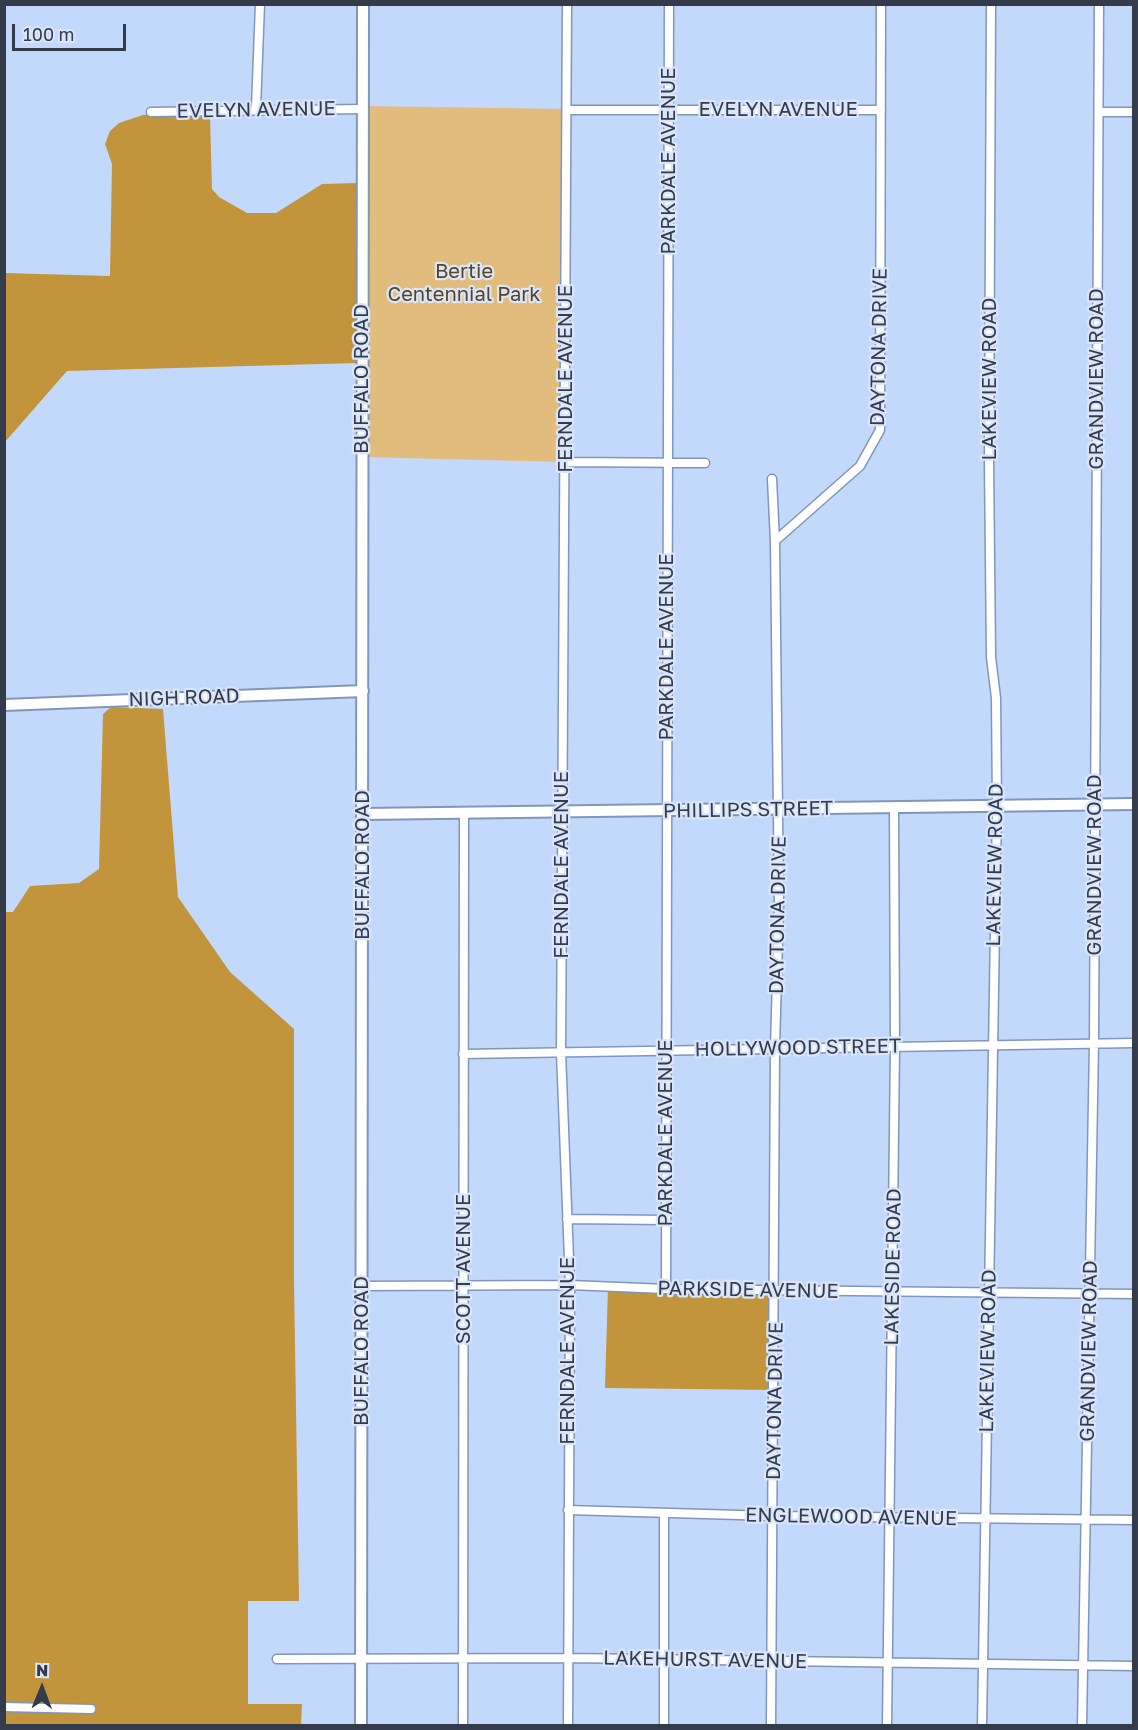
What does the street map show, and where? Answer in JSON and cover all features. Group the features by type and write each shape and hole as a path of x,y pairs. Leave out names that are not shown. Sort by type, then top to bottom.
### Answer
{"street":[{"path":"256,108 260,4"},
{"name":"BUFFALO ROAD","path":"361,1725 363,4"},
{"name":"FERNDALE AVENUE","path":"567,4 561,1052 570,1285 568,1725"},
{"name":"PARKDALE AVENUE","path":"666,1289 669,4"},
{"name":"DAYTONA DRIVE","path":"771,1725 779,809 775,541 861,466 880,430 881,4"},
{"name":"LAKEVIEW ROAD","path":"982,1725 996,806 996,698 991,657 989,462 990,4"},
{"name":"GRANDVIEW ROAD","path":"1082,1725 1095,1043 1099,4"},
{"name":"EVELYN AVENUE","path":"151,112 256,108 362,109"},
{"name":"EVELYN AVENUE","path":"567,110 881,110"},
{"path":"1099,112 1134,112"},
{"path":"566,462 705,463"},
{"path":"772,479 775,541"},
{"name":"NIGH ROAD","path":"4,705 363,690"},
{"name":"PHILLIPS STREET","path":"363,814 1134,804"},
{"name":"LAKESIDE ROAD","path":"887,1725 895,1046 894,808"},
{"name":"SCOTT AVENUE","path":"463,1725 464,813"},
{"name":"HOLLYWOOD STREET","path":"463,1054 1134,1042"},
{"path":"567,1219 666,1220"},
{"name":"PARKSIDE AVENUE","path":"362,1286 570,1285 666,1289 1134,1294"},
{"name":"ENGLEWOOD AVENUE","path":"568,1510 773,1516 1134,1520"},
{"path":"664,1514 664,1725"},
{"name":"LAKEHURST AVENUE","path":"277,1659 570,1658 1134,1666"},
{"path":"4,1707 91,1709"}],"green space":[{"name":"Bertie Centennial Park","path":"363,106 567,109 565,462 362,457"}],"shaded area":[{"path":"201,111 210,117 212,189 219,197 247,213 276,213 322,184 357,183 357,363 67,371 5,442 5,273 110,276 112,164 105,144 110,131 119,123 143,115"},
{"path":"111,707 163,709 178,897 230,972 294,1029 294,1281 299,1601 248,1601 248,1704 302,1704 301,1725 5,1726 5,912 13,912 30,886 79,883 99,869 103,714"},
{"path":"608,1286 776,1291 775,1390 605,1388"}]}
